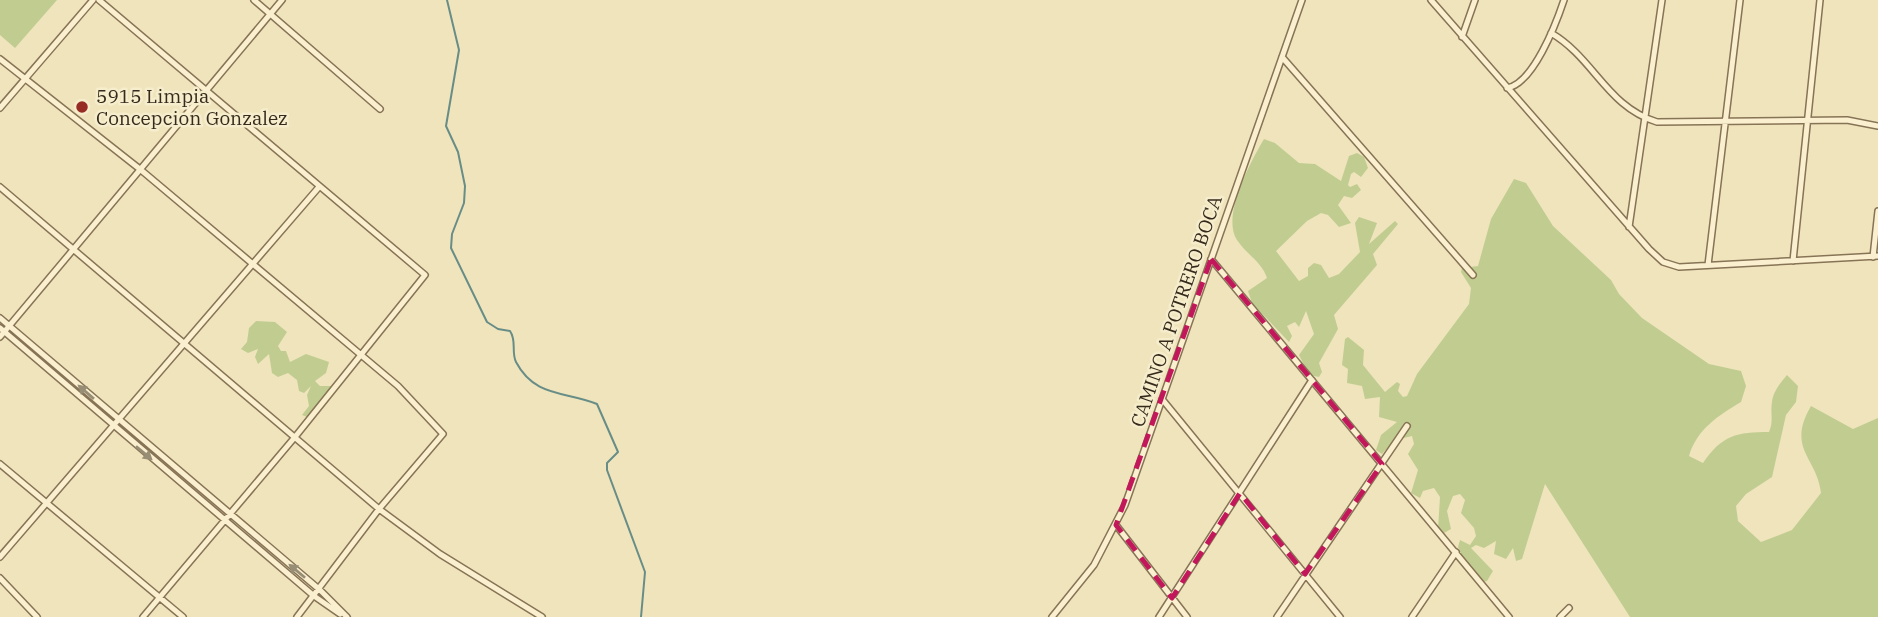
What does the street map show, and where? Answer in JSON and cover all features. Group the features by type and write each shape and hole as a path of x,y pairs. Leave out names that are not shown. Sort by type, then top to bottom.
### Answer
{"street":[{"path":"0,108 93,0"},
{"path":"99,0 425,275 295,438 143,617"},
{"path":"254,0 380,109"},
{"path":"282,0 74,250 1,332 314,596 346,617"},
{"name":"CAMINO A POTRERO BOCA","path":"1052,617 1094,565 1116,525 1302,0"},
{"path":"1431,0 1629,227 1663,262 1679,267 1876,256 1878,211"},
{"path":"1462,37 1475,0"},
{"path":"1507,89 1517,87 1525,79 1551,33 1564,0"},
{"path":"1629,227 1638,151 1647,119 1662,0"},
{"path":"1708,265 1740,0"},
{"path":"1793,261 1820,0"},
{"path":"1551,33 1567,42 1625,108 1657,122 1857,121 1878,127"},
{"path":"1282,57 1474,275"},
{"path":"0,59 141,170 398,386 443,434 379,509 297,617"},
{"path":"0,187 379,509 440,554 542,617"},
{"path":"0,557 48,505 319,187"},
{"path":"1211,259 1508,617"},
{"path":"0,318 320,590 346,617"},
{"path":"1159,617 1312,380"},
{"path":"1162,399 1340,617"},
{"path":"1276,617 1406,426"},
{"path":"0,464 183,617"},
{"path":"1116,525 1187,617"},
{"path":"1412,617 1456,552"},
{"path":"0,578 37,617"},
{"path":"1560,617 1570,608"}],"highlighted area":[{"path":"1211,259 1382,464 1305,574 1240,493 1172,598 1116,525"}],"green space":[{"path":"0,0 57,0 15,48 0,35"},
{"path":"1264,139 1275,143 1299,163 1315,164 1341,181 1349,156 1357,153 1364,157 1368,168 1361,177 1354,172 1351,174 1348,185 1350,187 1357,184 1361,190 1352,198 1344,196 1338,205 1351,223 1339,227 1328,215 1321,213 1307,221 1276,251 1299,281 1308,276 1308,268 1314,263 1321,265 1329,278 1339,274 1360,252 1355,223 1359,217 1377,223 1369,244 1395,221 1398,224 1373,254 1377,265 1334,315 1338,329 1319,363 1322,372 1319,377 1309,375 1299,355 1314,334 1306,311 1299,327 1295,322 1287,326 1292,336 1289,342 1252,303 1248,291 1267,278 1261,267 1237,240 1233,230 1235,203"},
{"path":"1514,179 1526,183 1553,226 1611,280 1619,294 1642,318 1709,364 1741,371 1746,386 1741,402 1703,431 1689,456 1703,463 1717,446 1731,437 1769,432 1773,398 1778,387 1787,375 1798,386 1796,402 1786,415 1772,477 1746,494 1736,506 1738,521 1761,542 1792,530 1821,493 1802,443 1801,433 1811,406 1853,429 1878,418 1878,617 1630,617 1545,484 1522,559 1516,561 1513,548 1506,559 1494,554 1496,541 1484,548 1476,545 1471,548 1493,571 1487,581 1483,582 1464,561 1458,547 1460,540 1470,545 1476,536 1474,528 1461,513 1465,500 1460,494 1453,496 1447,511 1451,529 1444,533 1438,529 1440,497 1434,488 1423,491 1420,498 1411,493 1418,470 1408,454 1414,444 1412,436 1395,440 1382,454 1376,450 1381,435 1397,422 1379,417 1380,397 1365,399 1362,386 1347,383 1348,369 1342,365 1345,339 1348,337 1364,350 1363,365 1385,392 1397,382 1400,384 1398,391 1403,397 1407,396 1417,374 1469,304 1471,288 1461,272 1462,268 1478,266 1491,219"},
{"path":"256,321 275,322 287,332 278,346 281,351 286,351 290,362 306,354 329,362 326,373 315,381 320,386 331,386 330,390 307,417 302,415 309,406 307,395 311,386 304,393 299,391 297,380 288,373 278,377 272,373 269,354 258,364 255,357 258,349 248,353 241,349 247,342 249,328"}],"waterway":[{"path":"447,0 459,50 446,126 458,152 465,186 464,203 452,234 451,248 487,322 498,329 510,331 516,362 524,374 542,388 597,404 618,452 607,463 607,470 645,572 641,617"}],"place":[{"name":"5915 Limpia Concepcion Gonzalez","path":"82,107"}]}
